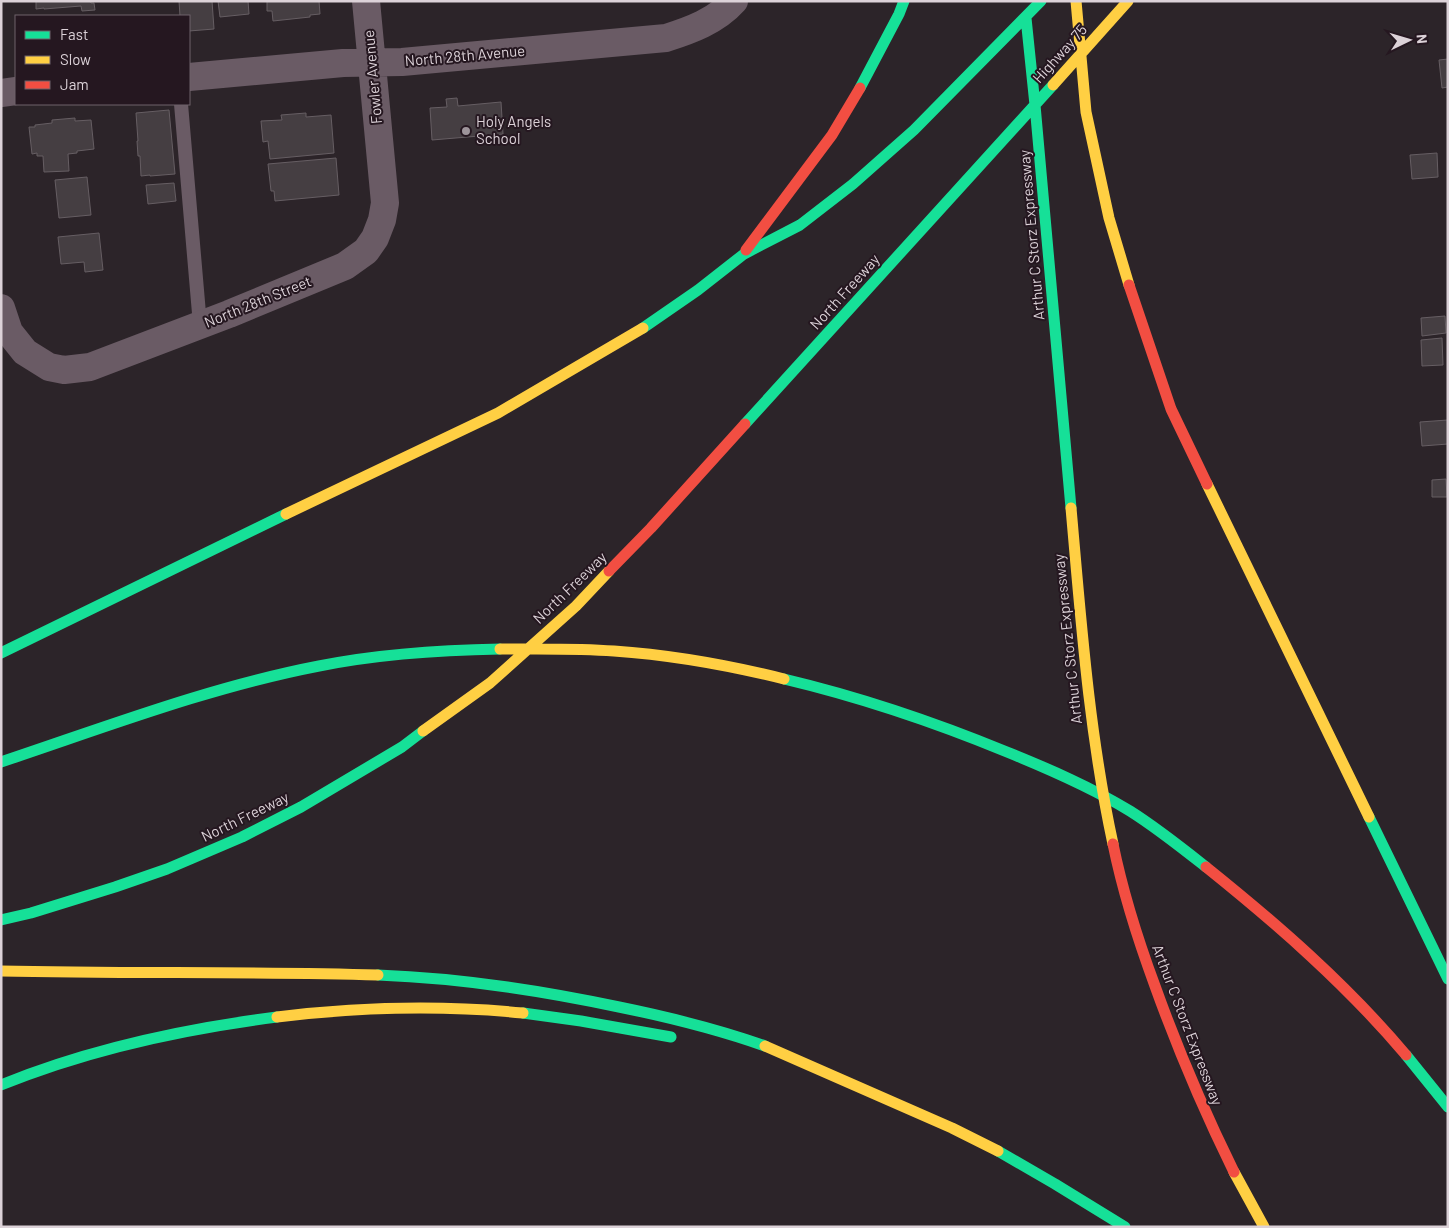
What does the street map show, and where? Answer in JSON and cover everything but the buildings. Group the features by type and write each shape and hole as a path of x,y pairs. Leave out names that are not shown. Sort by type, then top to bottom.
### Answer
{"highway":[{"path":"744,254 832,135 855,98 904,1"},
{"path":"1,653 498,413 637,332 698,290 744,254 800,226 853,184 914,130 1041,1"},
{"path":"1076,1 1086,112 1109,218 1132,295 1170,409 1448,979"},
{"name":"Highway 75","path":"1035,105 1128,1"},
{"name":"Arthur C Storz Expressway","path":"1026,18 1086,679 1099,778 1109,829 1138,940 1182,1058 1202,1107 1229,1163 1264,1227"},
{"name":"North Freeway","path":"1,920 115,888 242,838 301,807 402,747 490,683 576,606 651,528 1035,105"},
{"path":"1,762 171,704 265,677 319,666 418,652 573,649 642,653 728,666 760,673 853,696 923,719 1050,770 1111,801 1149,824 1258,909 1314,958 1369,1014 1448,1107"},
{"path":"1,971 46,973 367,974 442,979 582,999 658,1015 733,1035 780,1052 982,1142 1046,1178 1125,1227"},
{"path":"1,1084 64,1062 125,1045 175,1034 253,1020 346,1010 442,1008 518,1013 617,1026 682,1039"},
{"path":"780,1066 857,1087"}],"street":[{"name":"Fowler Avenue","path":"366,1 380,153"},
{"name":"North 28th Avenue","path":"190,77 343,63 402,62 666,38 695,28 720,13 733,2"},
{"path":"1,93 15,91"},
{"name":"North 28th Street","path":"4,324 25,352 49,367 64,370 90,368 346,266 366,251 375,238 382,220 384,203 380,153"}],"lane":[{"path":"181,105 200,325"}],"traffic: fast":[{"path":"860,88 904,1"},
{"path":"643,328 698,290 744,254 800,225 853,184 914,130 1041,1"},
{"path":"1026,18 1071,508"},
{"path":"745,424 1053,85"},
{"path":"1,653 286,514"},
{"path":"1,762 198,696 278,675 319,666 387,656 454,650 500,649"},
{"path":"784,679 869,702 924,720 1023,758 1085,786 1130,811 1160,831 1206,867"},
{"path":"1,920 31,913 115,887 167,869 242,837 301,807 402,747 423,731"},
{"path":"1369,817 1448,979"},
{"path":"378,975 469,982 559,995 674,1019 765,1046"},
{"path":"523,1013 671,1037"},
{"path":"1,1085 68,1061 137,1042 172,1034 277,1017"},
{"path":"1406,1055 1448,1107"},
{"path":"998,1151 1125,1227"}],"traffic: slow":[{"path":"1076,1 1086,112 1109,218 1129,285"},
{"path":"1053,85 1128,1"},
{"path":"286,514 498,413 643,328"},
{"path":"1207,484 1369,817"},
{"path":"1071,508 1082,635 1092,719 1113,844"},
{"path":"423,731 490,683 576,606 609,571"},
{"path":"500,649 586,649 657,655 742,669 784,679"},
{"path":"1,971 378,975"},
{"path":"277,1017 338,1011 400,1008 492,1010 523,1013"},
{"path":"765,1046 952,1128 998,1151"},
{"path":"1234,1172 1264,1227"}],"traffic: jam":[{"path":"746,250 832,135 860,88"},
{"path":"1129,285 1171,409 1207,484"},
{"path":"609,571 651,528 745,424"},
{"path":"1113,844 1131,916 1164,1010 1192,1080 1234,1172"},
{"path":"1206,867 1259,911 1336,980 1406,1055"}],"place":[{"name":"Holy Angels School","path":"466,131"}]}
